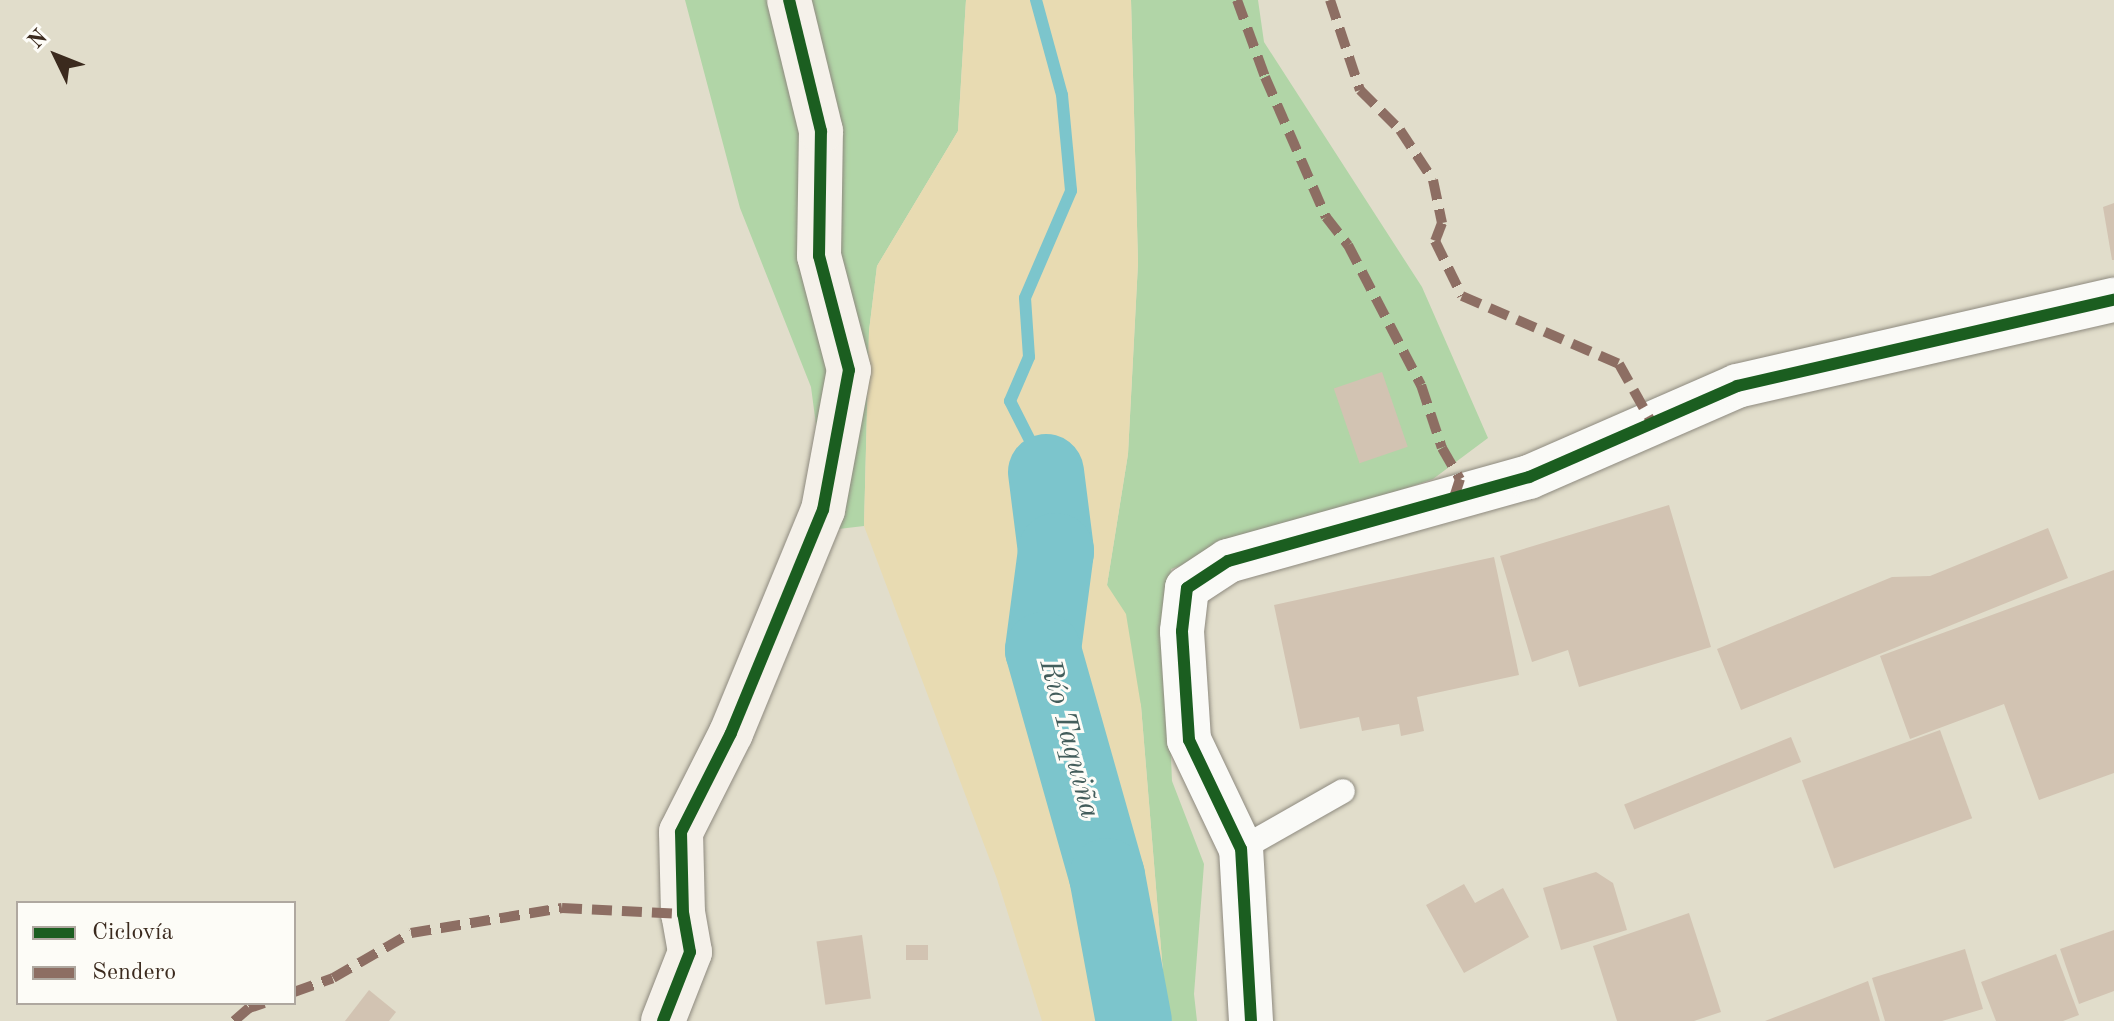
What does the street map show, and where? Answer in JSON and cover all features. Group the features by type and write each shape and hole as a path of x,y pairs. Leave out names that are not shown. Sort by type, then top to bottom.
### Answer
{"street":[{"path":"663,1021 690,952 683,914 681,832 731,733 823,510 849,370 819,256 821,131 789,0"},
{"path":"1251,1021 1241,849 1189,740 1182,631 1187,588 1228,561 1529,477 1737,386 2114,300"}],"lane":[{"path":"1241,849 1343,791"}],"green space":[{"path":"685,0 966,0 958,131 877,266 869,331 864,526 830,530 811,387 740,208"},
{"path":"1131,0 1258,0 1264,42 1422,287 1488,438 1433,479 1171,569 1165,616 1172,781 1204,864 1194,994 1197,1021 1167,1021 1141,706 1107,585 1128,454 1138,263"}],"sand":[{"path":"966,0 1131,0 1138,263 1128,454 1107,585 1126,614 1141,706 1167,1021 1042,1021 997,879 864,526 869,331 877,266 958,131"}],"building":[{"path":"2114,203 2114,260 2112,260 2103,207"},
{"path":"1382,372 1408,447 1359,463 1334,389"},
{"path":"1669,505 1711,647 1579,687 1568,650 1532,662 1500,556"},
{"path":"2048,528 2068,578 1741,710 1717,649 1892,577 1930,576"},
{"path":"1494,557 1519,675 1417,697 1424,731 1401,736 1399,724 1362,731 1359,717 1300,729 1274,605"},
{"path":"2114,570 2114,773 2039,800 2004,704 1910,739 1880,656"},
{"path":"1940,730 1972,818 1834,869 1802,780"},
{"path":"1791,737 1801,762 1634,829 1624,804"},
{"path":"1596,872 1613,883 1627,930 1561,950 1543,888"},
{"path":"1464,884 1475,903 1503,888 1529,937 1464,973 1426,905"},
{"path":"1689,913 1721,1012 1694,1021 1617,1021 1593,946"},
{"path":"2114,930 2114,991 2079,1004 2060,949"},
{"path":"862,935 871,998 825,1005 816,941"},
{"path":"906,945 928,945 928,960 906,960"},
{"path":"1965,949 1983,1009 1942,1021 1885,1021 1872,978"},
{"path":"2056,954 2079,1015 2063,1021 1996,1021 1981,982"},
{"path":"1868,981 1880,1021 1765,1021"},
{"path":"369,990 396,1012 389,1021 345,1021"}],"waterway":[{"name":"Río Taquiña","path":"1036,0 1062,95 1071,191 1025,298 1029,357 1010,401 1046,472"},
{"name":"Río Taquiña","path":"1046,472 1056,551 1043,650 1107,876 1134,1021"}],"marked path":[{"path":"1237,0 1265,77 1326,217 1348,245 1421,385 1442,448 1460,479 1454,497"},
{"path":"1330,0 1360,90 1400,130 1433,180 1442,223 1435,241 1462,296 1619,364 1652,423"},
{"path":"296,991 333,978 411,933 562,908 683,914"},
{"path":"234,1021 249,1008 258,1005"}],"cycle path":[{"path":"663,1021 690,952 683,914 681,832 731,733 823,510 849,370 819,256 821,131 789,0"},
{"path":"1251,1021 1241,849 1189,740 1182,631 1187,588 1228,561 1529,477 1737,386 2114,300"}]}
